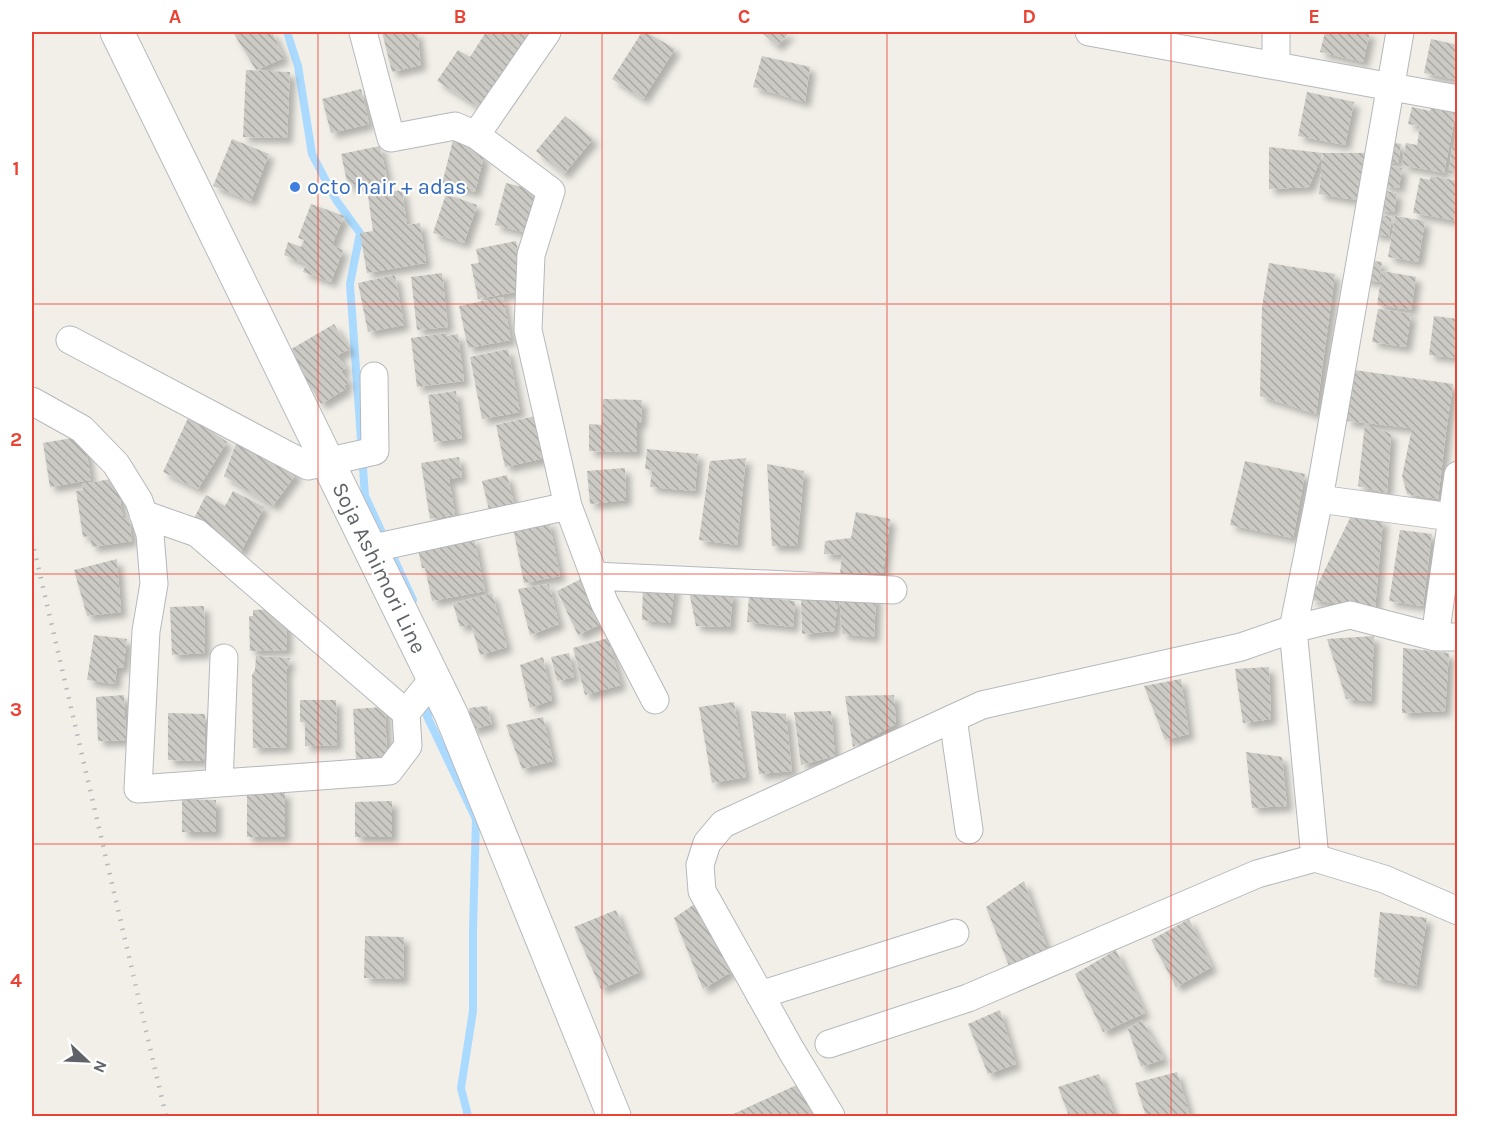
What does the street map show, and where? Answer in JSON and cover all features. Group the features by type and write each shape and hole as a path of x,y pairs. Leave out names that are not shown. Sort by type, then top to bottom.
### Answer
{"main road":[{"name":"Soja Ashimori Line","path":"117,32 455,725 614,1116"}],"street":[{"path":"363,32 391,138 455,126 476,135 551,190 531,255 528,330 568,507 604,602 655,700"},
{"path":"476,135 547,32"},
{"path":"1089,32 1458,99"},
{"path":"1276,32 1276,66"},
{"path":"1315,858 1293,629 1319,499 1400,32"},
{"path":"70,340 308,466 375,451 374,376"},
{"path":"32,400 82,429 116,464 139,501 150,534 154,584 146,631 138,789 389,771 408,746 406,713 433,678"},
{"path":"831,1116 791,1050 702,891 700,865 706,843 723,824 981,705 1241,647 1293,629 1350,615 1446,637 1455,495 1319,499"},
{"path":"369,549 568,507"},
{"path":"143,514 197,533 406,713"},
{"path":"594,576 893,590"},
{"path":"219,783 224,658"},
{"path":"953,718 969,830"},
{"path":"830,1044 968,998 1257,874 1315,858 1384,879 1458,911"},
{"path":"760,995 955,933"}],"building":[{"path":"233,32 272,32 284,58 256,70"},
{"path":"382,32 417,32 421,65 392,72"},
{"path":"486,32 534,32 483,110 437,81 458,50 470,57"},
{"path":"642,32 646,32 675,49 643,99 612,79"},
{"path":"761,32 790,32 777,46"},
{"path":"1325,32 1370,32 1363,62 1320,52"},
{"path":"1431,39 1458,45 1458,80 1424,73"},
{"path":"762,56 810,67 805,102 753,87"},
{"path":"246,70 290,72 287,138 243,137"},
{"path":"361,89 369,124 331,133 322,99"},
{"path":"1307,92 1354,102 1345,145 1298,136"},
{"path":"1412,107 1430,111 1431,107 1456,112 1444,173 1402,165 1406,143 1417,145 1420,126 1408,124"},
{"path":"565,116 593,139 564,174 536,151"},
{"path":"232,139 269,154 251,201 213,186"},
{"path":"453,140 479,147 478,155 484,156 475,192 442,184"},
{"path":"1384,141 1401,144 1398,163 1381,160"},
{"path":"380,146 387,178 348,186 341,154"},
{"path":"1269,147 1323,153 1309,187 1269,189"},
{"path":"1452,147 1458,147 1458,174 1449,173"},
{"path":"1323,153 1365,153 1356,200 1319,194"},
{"path":"1385,165 1402,168 1399,188 1382,185"},
{"path":"1431,176 1458,181 1458,221 1413,213 1420,178 1430,180"},
{"path":"506,183 538,191 527,233 495,225"},
{"path":"402,190 407,225 420,223 426,263 367,273 360,233 373,231 368,196"},
{"path":"1380,190 1397,193 1394,212 1377,210"},
{"path":"446,194 477,205 464,243 433,233"},
{"path":"311,204 344,216 332,245 343,250 331,282 303,272 306,264 284,255 288,242 301,247 304,240 298,238"},
{"path":"1375,214 1392,217 1389,236 1372,233"},
{"path":"1395,216 1425,221 1418,262 1388,257"},
{"path":"516,241 520,263 516,265 521,291 478,299 471,264 479,263 476,249"},
{"path":"1365,260 1382,262 1379,282 1362,279"},
{"path":"1269,263 1335,274 1316,414 1260,396 1262,307"},
{"path":"1382,271 1416,277 1411,310 1377,305"},
{"path":"442,273 448,327 417,330 411,277"},
{"path":"395,275 404,325 368,332 358,283"},
{"path":"503,297 511,340 468,348 459,306"},
{"path":"1378,309 1411,314 1406,347 1372,342"},
{"path":"1434,316 1458,319 1458,358 1429,355"},
{"path":"334,324 349,349 338,355 346,368 341,371 349,383 344,385 346,389 321,404 288,351"},
{"path":"447,333 447,336 458,334 464,381 417,387 411,338"},
{"path":"508,349 520,412 482,419 470,357"},
{"path":"1354,370 1453,384 1438,499 1407,494 1402,476 1412,428 1346,421"},
{"path":"456,391 462,438 434,442 428,395"},
{"path":"603,399 642,400 641,423 637,423 637,452 589,451 589,424 602,425"},
{"path":"189,416 227,442 198,489 163,472"},
{"path":"535,416 545,458 505,467 496,425"},
{"path":"1365,423 1391,434 1387,493 1358,486"},
{"path":"84,436 91,480 50,487 43,443"},
{"path":"238,438 297,473 273,506 224,476"},
{"path":"647,449 698,454 695,491 650,487 652,470 645,469"},
{"path":"459,457 462,477 449,479 455,515 430,519 421,463"},
{"path":"746,458 737,545 699,540 710,461"},
{"path":"1245,461 1305,474 1293,538 1230,525"},
{"path":"767,464 804,471 797,546 772,546"},
{"path":"625,468 626,500 590,504 587,471"},
{"path":"507,475 514,504 489,510 482,481"},
{"path":"117,478 123,519 129,518 132,541 92,547 90,536 83,537 76,491 83,490 82,484"},
{"path":"233,491 264,507 241,552 190,526 206,495 225,506"},
{"path":"856,512 890,519 883,573 840,574 842,555 824,554 825,541 851,538"},
{"path":"1351,516 1383,520 1375,608 1310,600"},
{"path":"549,521 560,576 524,583 513,528"},
{"path":"1400,530 1432,534 1423,606 1389,601"},
{"path":"474,538 485,591 432,601 425,568 422,568 418,549"},
{"path":"117,559 121,612 87,616 74,570"},
{"path":"581,579 603,623 578,635 557,591"},
{"path":"549,584 559,624 530,635 518,589"},
{"path":"675,585 670,623 642,620 643,586"},
{"path":"689,591 733,592 730,627 696,626"},
{"path":"492,593 507,647 480,655 471,624 460,627 453,604"},
{"path":"801,593 839,595 834,631 802,634"},
{"path":"839,595 876,596 874,637 842,634"},
{"path":"749,596 795,601 793,627 747,622"},
{"path":"204,606 205,653 172,655 170,607"},
{"path":"279,609 286,615 287,650 250,651 249,616 253,616 253,610"},
{"path":"94,635 127,639 123,668 117,667 115,684 87,680"},
{"path":"1374,636 1371,701 1346,699 1327,639"},
{"path":"608,638 621,685 585,695 573,648"},
{"path":"1403,648 1449,653 1445,711 1402,713"},
{"path":"569,653 574,677 557,681 551,657"},
{"path":"256,656 290,658 286,672 287,747 253,748 252,675 255,670"},
{"path":"543,657 552,700 530,708 520,665"},
{"path":"1269,667 1271,719 1243,723 1235,669"},
{"path":"1181,679 1189,734 1165,740 1144,686"},
{"path":"124,695 126,740 98,741 96,697"},
{"path":"894,695 896,724 853,747 845,696"},
{"path":"300,700 336,700 337,745 305,746 305,722 300,722"},
{"path":"734,702 746,777 712,783 699,707"},
{"path":"487,706 492,724 471,730 469,708"},
{"path":"385,707 387,758 356,759 353,709"},
{"path":"751,711 786,714 792,771 759,774"},
{"path":"831,711 835,756 801,765 794,712"},
{"path":"168,713 205,714 204,761 168,760"},
{"path":"543,717 553,761 522,769 506,725"},
{"path":"1246,752 1282,757 1287,806 1252,808"},
{"path":"247,792 285,792 285,837 247,837"},
{"path":"182,799 216,800 216,832 182,832"},
{"path":"392,801 392,837 355,837 355,802"},
{"path":"1024,881 1052,962 1009,966 986,907"},
{"path":"696,903 731,972 703,989 674,918"},
{"path":"616,910 640,972 601,989 574,927"},
{"path":"1380,912 1427,918 1416,986 1374,977"},
{"path":"1189,919 1212,967 1176,987 1151,940"},
{"path":"365,936 404,937 403,979 364,978"},
{"path":"1116,950 1145,1013 1103,1032 1075,974"},
{"path":"1000,1010 1016,1064 988,1074 968,1024"},
{"path":"1142,1020 1164,1059 1141,1067 1128,1029"},
{"path":"1177,1072 1190,1116 1146,1116 1135,1083"},
{"path":"1099,1074 1115,1116 1069,1116 1058,1087"},
{"path":"803,1082 820,1116 729,1116"}],"waterway":[{"path":"287,32 298,66 312,154 336,200 360,233 350,284 365,496 413,600"},
{"path":"431,709 427,716 476,819 473,1011 461,1088 468,1116"}],"railway":[{"path":"32,540 166,1116"}],"place":[{"name":"octo hair + adas","path":"295,187"}]}
